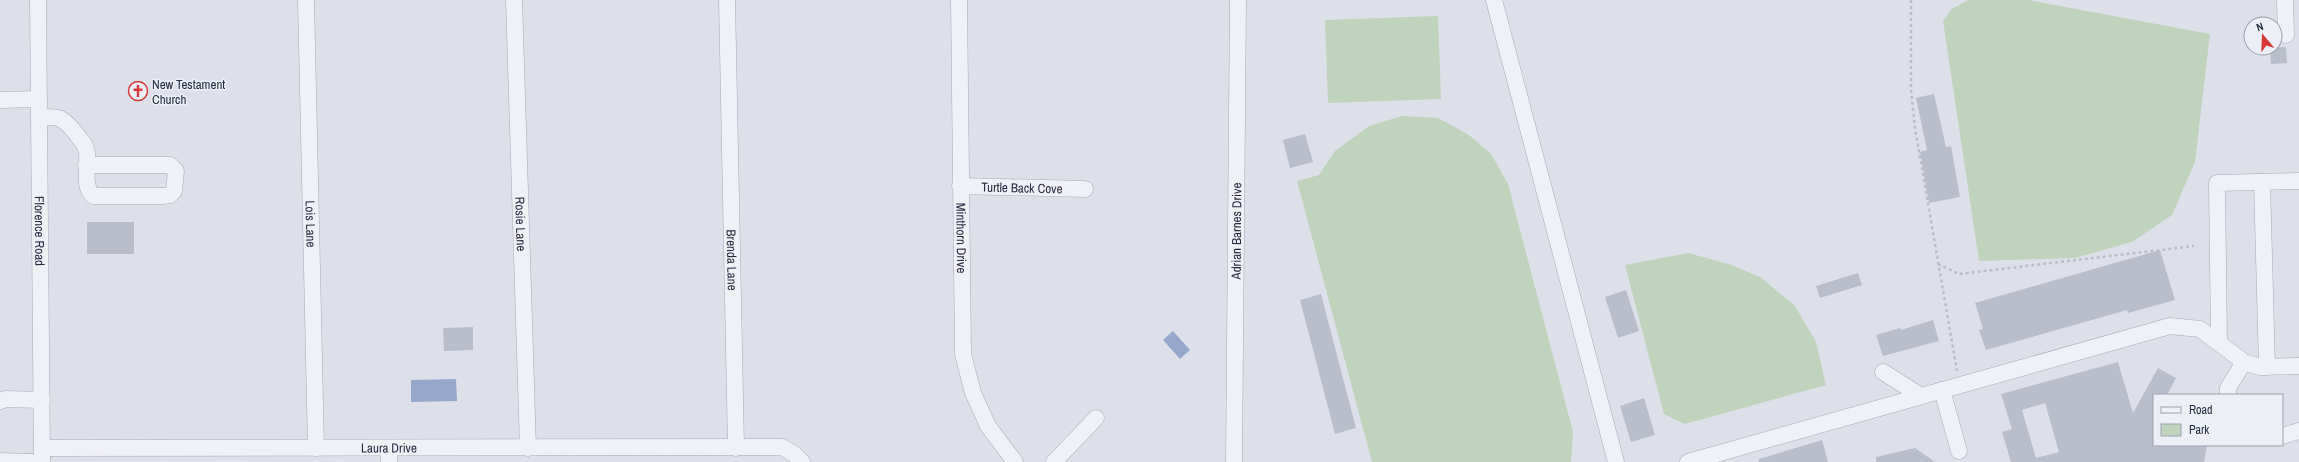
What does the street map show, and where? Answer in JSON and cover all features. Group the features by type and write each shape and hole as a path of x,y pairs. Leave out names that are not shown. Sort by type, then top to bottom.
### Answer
{"street":[{"name":"Florence Road","path":"38,0 42,455"},
{"name":"Lois Lane","path":"306,0 316,448"},
{"name":"Rosie Lane","path":"514,0 528,448"},
{"name":"Brenda Lane","path":"727,0 736,448"},
{"name":"Minthorn Drive","path":"959,0 963,354 973,392 988,426 1015,462"},
{"name":"Adrian Barnes Drive","path":"1234,462 1238,0"},
{"path":"1494,0 1616,462"},
{"path":"2285,0 2286,34"},
{"path":"0,100 40,99"},
{"path":"40,117 59,117 64,120 86,146 86,165 87,188 93,196 163,196 170,195 174,191 176,171 170,165 86,165"},
{"path":"2219,343 2217,183 2299,181"},
{"path":"2262,182 2268,367"},
{"name":"Turtle Back Cove","path":"960,186 1085,190"},
{"path":"1688,462 2170,326 2200,329 2244,362 2260,367 2299,366"},
{"path":"2228,394 2228,388 2244,362"},
{"path":"1882,372 1921,396"},
{"path":"1942,390 1959,451"},
{"path":"0,401 5,399 42,400"},
{"path":"1054,462 1096,418"},
{"path":"2283,436 2299,431"},
{"name":"Laura Drive","path":"42,455 176,455 316,448 389,455 528,448 594,455 736,448"},
{"path":"736,448 782,448 794,454 802,462"},
{"path":"0,461 31,462"}],"path":[{"path":"1911,0 1911,90 1915,128 1960,385"},
{"path":"1938,264 1959,274 2194,246"}],"green space":[{"path":"1968,0 2028,0 2210,34 2195,162 2172,215 2132,242 2075,258 1979,261 1943,21 1952,9"},
{"path":"1438,16 1441,99 1328,103 1325,20"},
{"path":"1402,116 1438,118 1469,135 1491,154 1508,184 1573,432 1571,462 1372,462 1297,181 1319,175 1335,151 1369,126"},
{"path":"1688,253 1729,264 1760,277 1795,306 1816,342 1826,385 1685,424 1664,414 1625,265"}],"water":[{"path":"1173,331 1190,350 1180,359 1163,340"},
{"path":"456,379 457,401 411,402 411,380"}],"building":[{"path":"2283,47 2286,47 2287,63 2271,64 2270,56 2283,56"},
{"path":"1934,94 1946,147 1951,146 1960,197 1929,203 1920,152 1927,150 1916,98"},
{"path":"1305,134 1313,162 1290,168 1283,140"},
{"path":"87,222 134,222 134,254 87,254"},
{"path":"2160,250 2175,300 2128,313 2127,310 1986,350 1979,330 1983,329 1975,303"},
{"path":"1858,273 1862,285 1820,298 1816,286"},
{"path":"1626,290 1639,331 1618,338 1605,297"},
{"path":"1321,294 1356,428 1335,434 1300,300"},
{"path":"1933,320 1939,341 1883,356 1876,335 1900,328 1901,330"},
{"path":"473,327 473,350 444,351 443,328"},
{"path":"2118,362 2133,413 2158,368 2176,378 2168,394 2153,394 2153,446 2207,446 2204,462 2011,462 2002,432 2012,429 2001,394","holes":["2045,403 2059,452 2036,458 2022,410"]},
{"path":"1644,398 1655,435 1631,442 1620,406"},
{"path":"1822,440 1828,462 1759,462 1759,459"},
{"path":"1915,448 1935,462 1876,462 1876,457"}],"place":[{"name":"New Testament Church","path":"138,91"}]}
